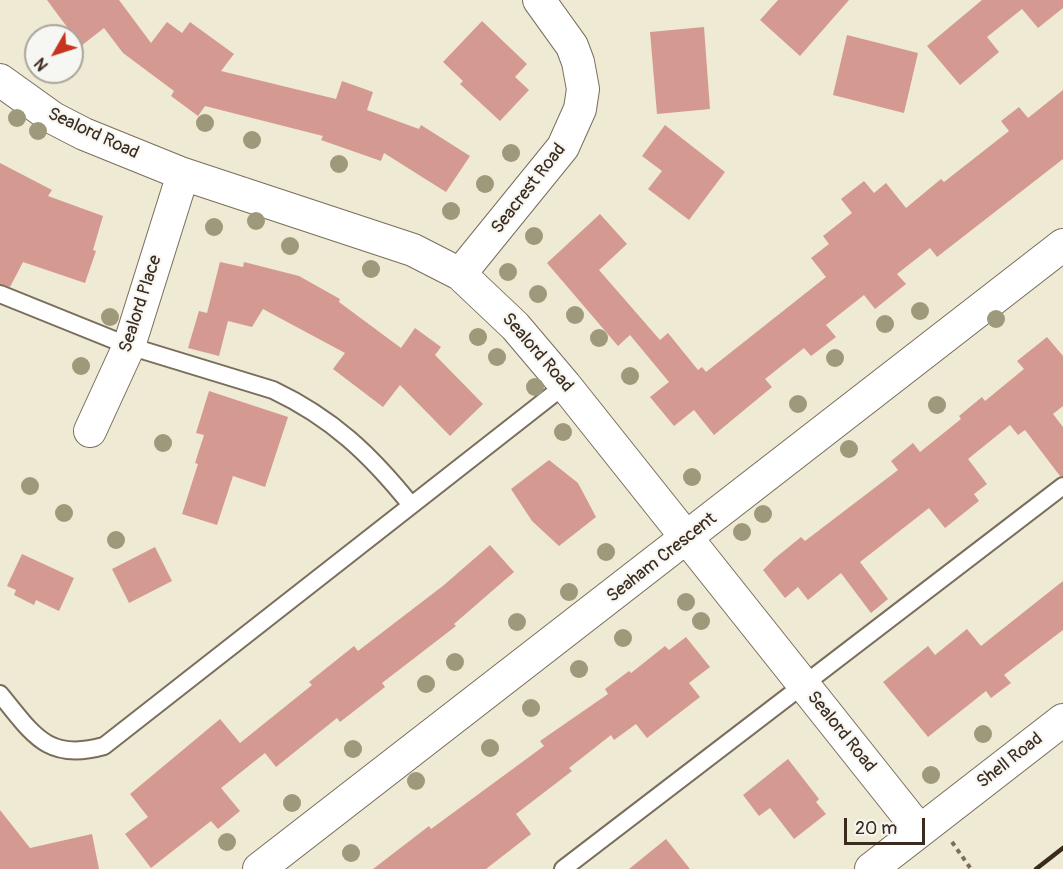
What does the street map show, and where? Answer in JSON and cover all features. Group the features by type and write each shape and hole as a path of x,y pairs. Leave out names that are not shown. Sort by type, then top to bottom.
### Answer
{"street":[{"name":"Seacrest Road","path":"460,274 563,147 580,109 583,89 575,54 539,0"},
{"name":"Sealord Road","path":"0,80 53,118 183,174 413,250 460,274 516,326 565,385 920,831"},
{"name":"Sealord Place","path":"90,431 129,346 183,174"},
{"name":"Seaham Crescent","path":"259,869 1063,245"},
{"name":"Shell Road","path":"871,869 1063,720"}],"lane":[{"path":"0,294 129,346 273,390 321,415 364,451 411,505"},
{"path":"0,693 34,736 47,746 73,752 104,746 120,736 565,385"},
{"path":"563,869 805,686 1063,486"}],"path":[{"path":"961,856 971,869"}],"building":[{"path":"47,0 119,0 151,43 167,22 182,33 190,22 234,54 221,71 336,99 342,81 373,92 367,110 419,129 421,125 470,156 446,192 384,153 381,161 321,140 323,136 205,106 198,116 171,96 174,91 123,53 104,28 84,44 84,24 65,24"},
{"path":"778,0 849,0 800,56 760,20"},
{"path":"982,0 1063,0 1063,8 1038,28 1022,9 987,37 999,52 960,85 927,46"},
{"path":"482,21 527,64 515,77 529,90 500,121 460,84 463,81 443,62"},
{"path":"704,27 710,109 657,114 650,32"},
{"path":"847,35 918,53 904,113 833,95"},
{"path":"1063,90 1063,159 937,257 930,248 897,274 906,284 875,309 864,295 826,325 836,337 811,356 804,348 765,379 772,387 714,435 694,410 674,426 650,397 669,382 630,335 618,346 547,263 600,214 627,244 599,270 660,340 668,333 698,370 702,367 706,372 826,277 811,258 829,244 823,236 852,213 841,199 864,181 874,193 886,183 906,208 941,179 944,182 1009,131 1001,121 1019,107 1028,118"},
{"path":"665,125 725,172 689,220 648,189 662,171 642,156"},
{"path":"0,163 52,190 48,196 103,216 93,250 96,251 85,283 23,262 10,287 0,284"},
{"path":"220,262 243,267 244,262 299,276 340,299 339,302 401,348 415,328 441,347 435,355 483,404 450,436 400,385 383,407 333,369 345,353 263,309 252,327 228,321 219,356 188,348 199,311 207,313"},
{"path":"1047,337 1063,356 1063,406 1053,414 1063,427 1063,476 1060,476 1025,430 1018,435 1010,425 968,459 987,484 974,494 979,501 945,528 929,508 860,562 888,599 871,613 841,573 808,600 798,587 785,598 763,570 774,559 801,537 805,541 898,470 891,461 913,443 920,452 961,419 959,416 982,397 985,401 1024,369 1017,361"},
{"path":"209,391 288,417 265,487 233,476 217,525 182,514 198,464 195,463 204,435 196,433"},
{"path":"549,460 578,483 596,517 559,546 532,521 511,489"},
{"path":"490,545 514,572 454,624 456,626 382,683 385,687 340,722 337,718 276,767 265,753 221,788 240,811 218,829 211,821 151,868 125,834 148,817 130,794 220,719 240,743 312,685 309,682 354,646 358,651 444,585"},
{"path":"155,547 172,581 129,603 112,569"},
{"path":"22,554 74,578 59,611 36,600 34,605 14,595 16,590 7,586"},
{"path":"1063,581 1063,630 1004,675 1011,683 991,698 986,691 928,737 883,682 928,646 935,655 967,629 981,646"},
{"path":"686,637 710,667 689,683 700,697 647,738 636,724 614,740 611,735 569,768 572,771 516,814 531,834 486,869 373,869 429,826 431,829 544,746 540,741 608,694 605,689 629,671 631,673 665,646 669,650"},
{"path":"788,759 819,799 816,802 826,814 794,839 770,808 759,816 743,795"},
{"path":"0,810 30,848 92,834 99,869 0,869"},
{"path":"666,839 690,869 629,869"}],"railway":[{"path":"1036,869 1063,848"}]}
